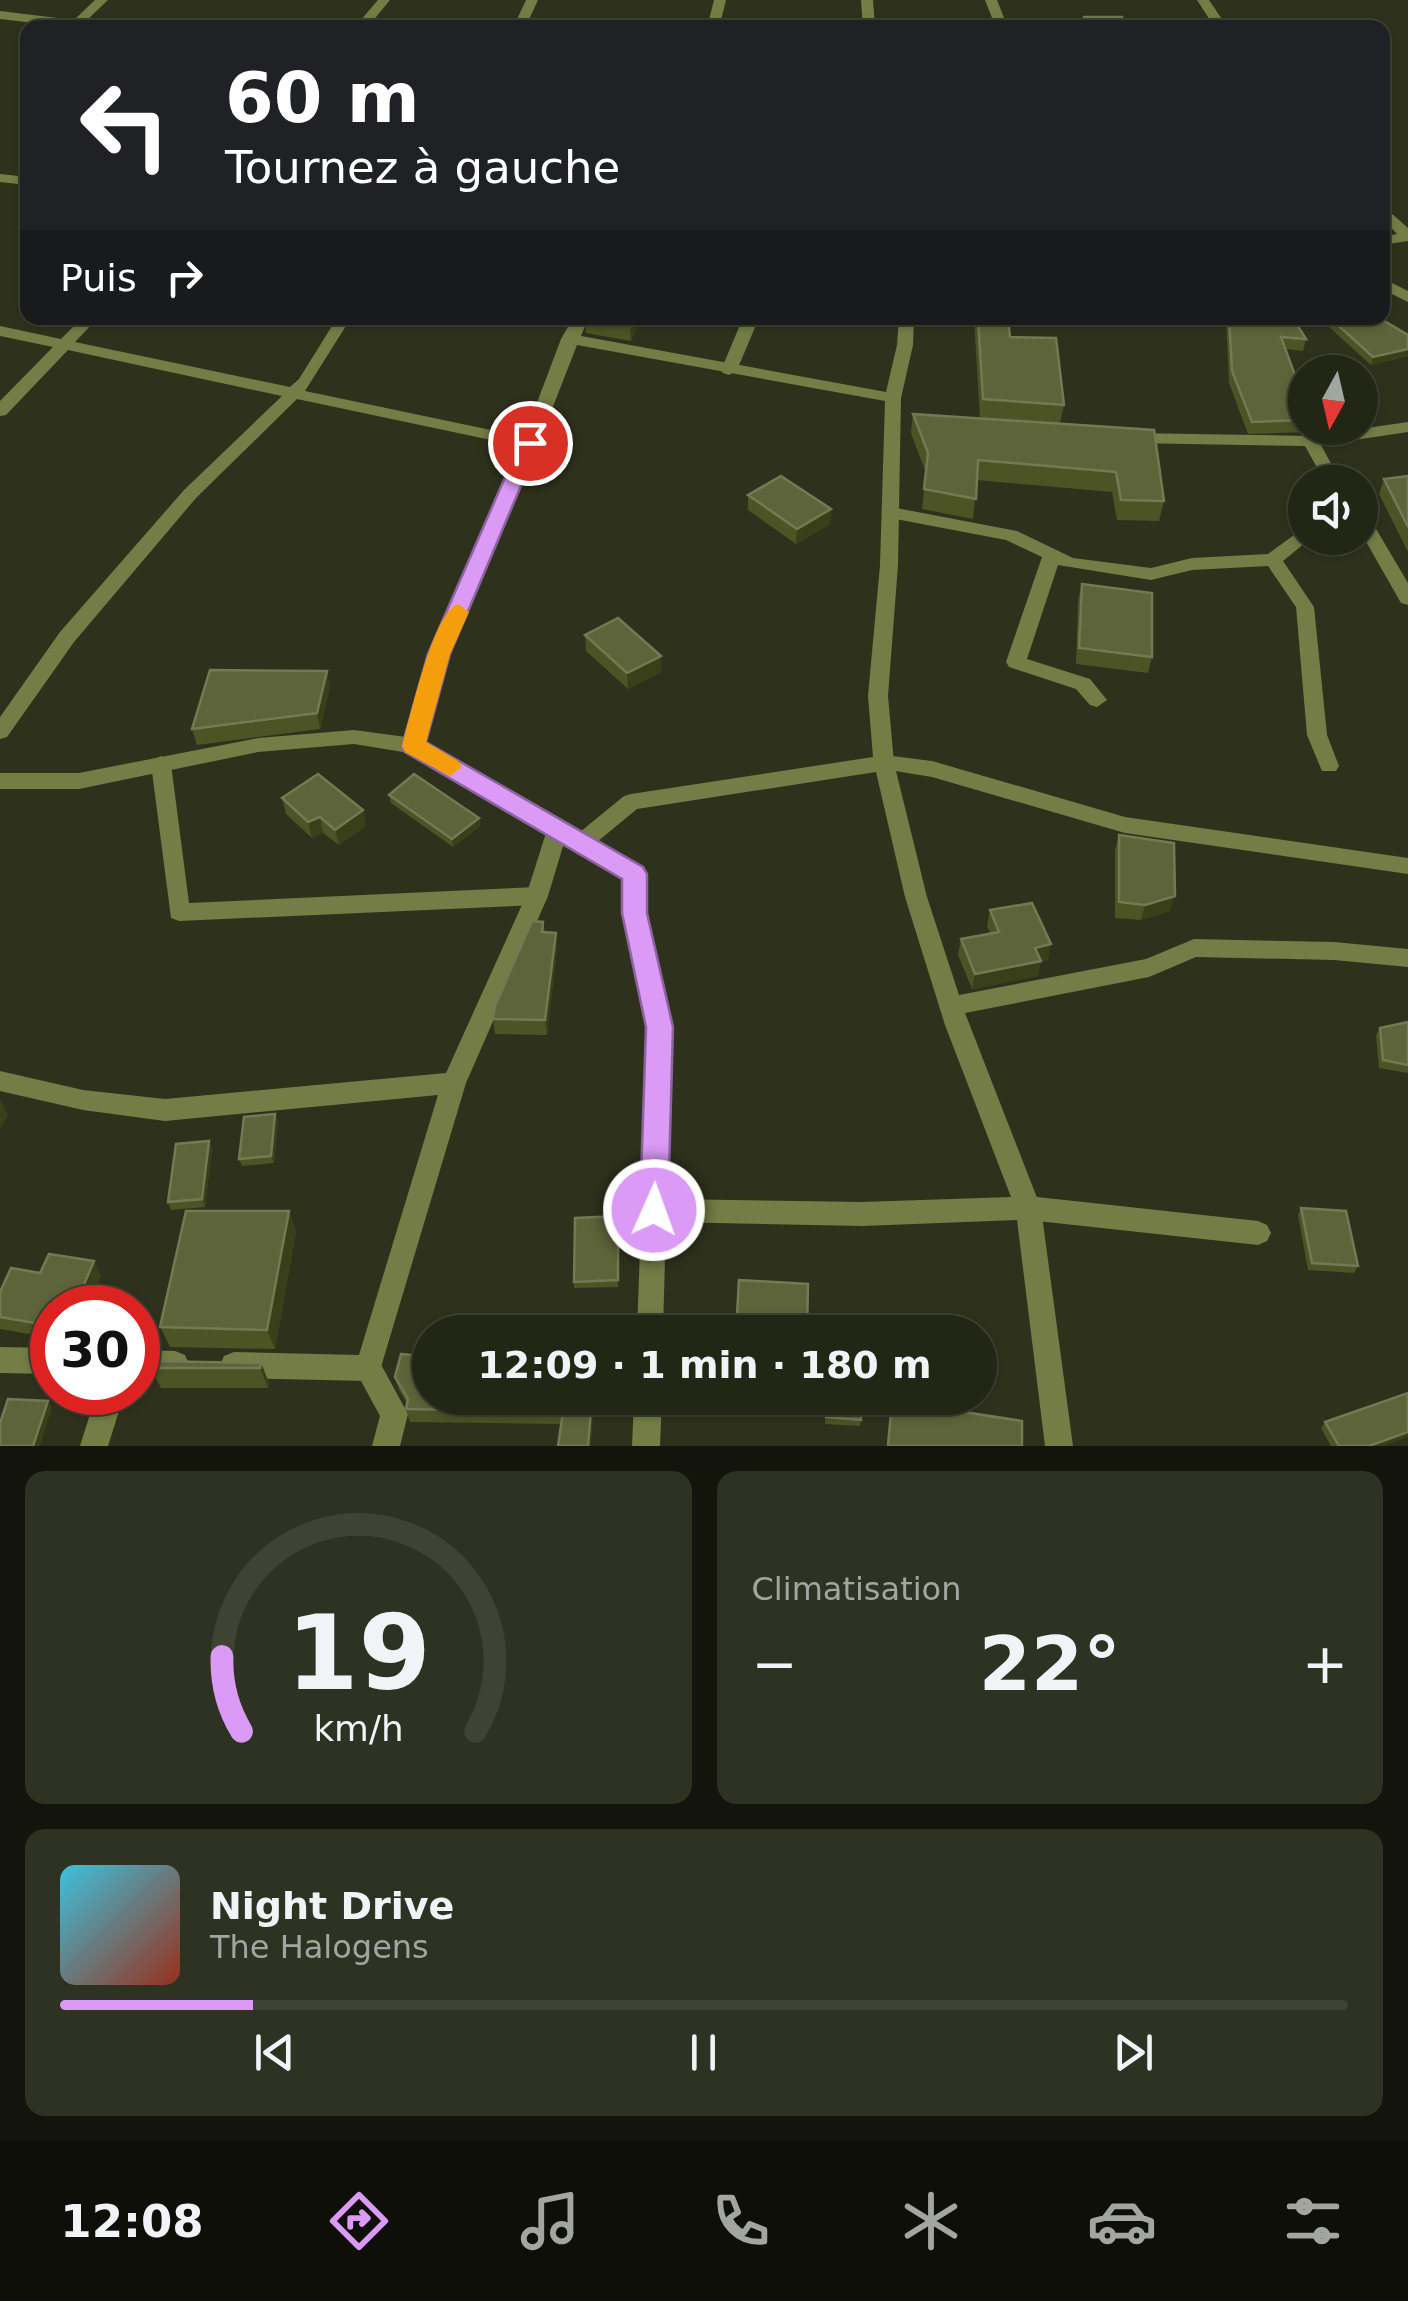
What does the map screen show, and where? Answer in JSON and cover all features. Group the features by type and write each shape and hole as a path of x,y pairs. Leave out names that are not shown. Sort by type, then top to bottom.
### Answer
{"street":[{"path":"81,20 102,0"},
{"path":"367,20 384,0"},
{"path":"0,14 52,20"},
{"path":"1390,218 1408,237"},
{"path":"0,410 82,325"},
{"path":"0,732 67,636 190,494 305,382 340,325"},
{"path":"414,746 439,654 576,325"},
{"path":"729,370 748,325"},
{"path":"906,325 893,398 903,423 891,513 878,696 884,763 916,896 951,1006 1028,1208 1059,1446"},
{"path":"0,331 63,341 530,443"},
{"path":"569,339 893,398"},
{"path":"1378,431 1408,427"},
{"path":"1109,437 1288,441"},
{"path":"891,513 1011,534 1069,563 1151,574 1192,564 1273,560 1288,547"},
{"path":"1378,549 1408,599"},
{"path":"1052,555 1016,662 1083,684 1097,700"},
{"path":"1273,560 1306,607 1317,735 1328,766"},
{"path":"0,781 79,780 258,745 354,738 414,746 635,874 635,913 660,1027 651,1315"},
{"path":"581,843 631,802 884,763 932,769 1126,825 1408,866"},
{"path":"161,764 180,912 537,896"},
{"path":"386,1446 394,1414 368,1368 454,1084 537,896 558,830"},
{"path":"951,1006 1148,968 1194,948 1334,951 1408,958"},
{"path":"0,1081 83,1100 165,1110 454,1084"},
{"path":"654,1210 862,1214 1028,1208 1258,1232"},
{"path":"0,1360 30,1361"},
{"path":"160,1363 368,1368"},
{"path":"94,1446 104,1415"},
{"path":"646,1446 647,1415"}],"building":[{"path":"1084,17 1123,20 1085,20"},
{"path":"1390,324 1408,335 1408,349 1371,355 1338,325"},
{"path":"978,325 1009,325 1010,337 1056,338 1064,405 983,399"},
{"path":"1229,325 1297,325 1306,339 1281,337 1288,356 1288,421 1252,422 1232,371"},
{"path":"913,414 1154,430 1164,501 1121,500 1116,472 978,460 976,499 924,489 928,453"},
{"path":"781,476 831,509 797,529 748,495"},
{"path":"1408,476 1408,527 1384,479"},
{"path":"1082,584 1152,593 1152,657 1079,648"},
{"path":"618,618 661,656 627,673 585,635"},
{"path":"210,670 327,671 317,713 192,729"},
{"path":"318,774 363,810 335,830 320,817 308,822 282,798"},
{"path":"414,774 479,818 452,839 389,795"},
{"path":"1119,835 1174,843 1175,896 1145,905 1119,902"},
{"path":"1032,903 1051,944 1035,948 1041,961 975,974 961,939 999,932 990,910"},
{"path":"532,921 543,922 542,932 556,933 545,1020 493,1019 495,1006"},
{"path":"1408,1022 1408,1065 1383,1060 1380,1028"},
{"path":"275,1114 271,1156 239,1159 244,1117"},
{"path":"209,1141 202,1199 168,1202 176,1144"},
{"path":"1301,1208 1346,1211 1358,1266 1312,1263"},
{"path":"186,1211 289,1211 267,1330 160,1327"},
{"path":"618,1216 618,1280 574,1282 575,1218"},
{"path":"49,1254 94,1261 84,1285 30,1285 30,1322 0,1317 0,1292 11,1268 40,1273"},
{"path":"739,1280 808,1284 807,1315 737,1315"},
{"path":"401,1354 412,1355 412,1409 406,1409 408,1399 395,1377"},
{"path":"160,1361 261,1363 260,1368 160,1368"},
{"path":"1408,1393 1408,1432 1369,1446 1339,1446 1325,1422"},
{"path":"8,1399 30,1400 30,1415 43,1415 33,1446 0,1446 0,1423"},
{"path":"563,1415 591,1415 588,1446 558,1446"},
{"path":"861,1415 861,1420 826,1417"},
{"path":"891,1415 983,1415 1022,1421 1022,1446 888,1446"}],"slow traffic":[{"path":"450,767 414,746 439,654 458,612"}],"route":[{"path":"530,443 439,654 414,746 635,874 635,913 660,1027 654,1210"}]}
